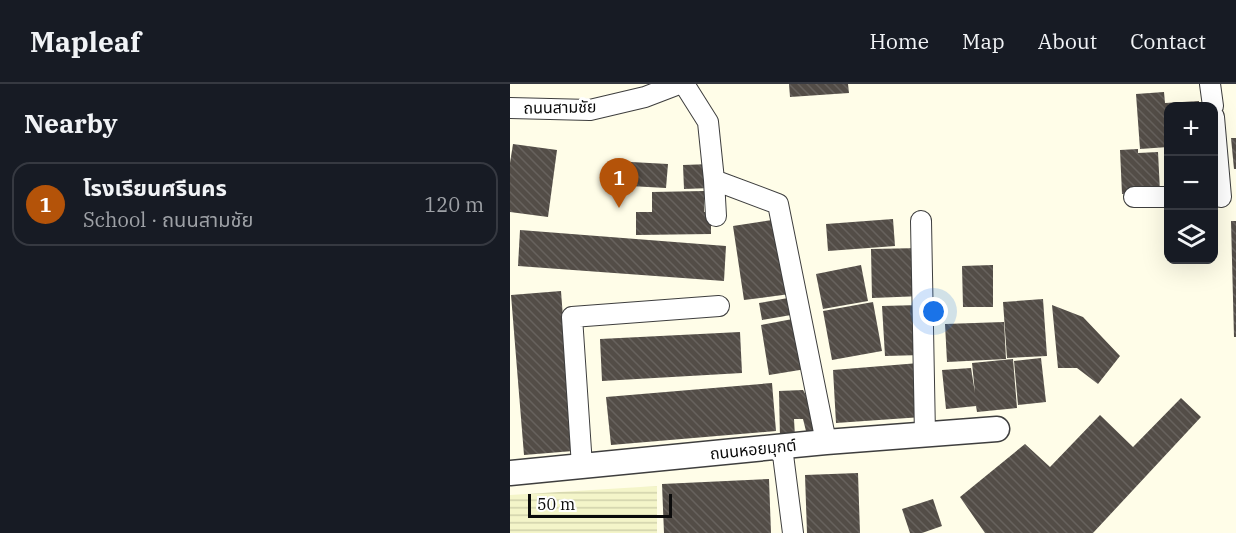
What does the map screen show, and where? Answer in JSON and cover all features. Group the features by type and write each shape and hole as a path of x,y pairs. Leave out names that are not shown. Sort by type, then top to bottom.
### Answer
{"street":[{"name":"ถนนสามชัย","path":"510,108 590,110 645,97 679,84"},
{"path":"684,84 708,122 716,216"},
{"path":"1210,84 1212,102"},
{"path":"1218,149 1224,197"},
{"path":"714,180 778,204 826,442"},
{"path":"1134,197 1164,197"},
{"path":"921,221 925,435"},
{"path":"582,466 572,317 719,306"},
{"name":"ถนนหอยมุกต์","path":"510,473 826,442 997,429"},
{"path":"782,447 793,533"}],"green space":[{"path":"657,486 657,533 510,533 510,495"}],"building":[{"path":"789,84 848,84 849,93 790,97"},
{"path":"1164,92 1164,147 1140,149 1136,94"},
{"path":"1231,138 1236,138 1236,169 1234,169"},
{"path":"513,144 557,150 548,217 510,212 510,163"},
{"path":"1138,149 1138,153 1158,152 1160,192 1122,194 1120,150"},
{"path":"631,162 668,164 666,188 630,186"},
{"path":"711,164 711,188 684,189 683,165"},
{"path":"704,191 704,212 711,212 711,234 636,235 636,212 652,212 652,192"},
{"path":"779,219 790,294 744,300 733,226"},
{"path":"893,219 895,246 828,251 826,224"},
{"path":"1231,221 1236,221 1236,337 1234,337"},
{"path":"520,230 726,246 724,281 518,266"},
{"path":"921,248 922,296 872,298 871,249"},
{"path":"861,265 868,301 823,309 816,274"},
{"path":"993,265 993,307 963,307 962,266"},
{"path":"561,291 573,451 524,455 511,295"},
{"path":"794,297 797,314 762,320 759,303"},
{"path":"1043,299 1047,356 1007,358 1003,302"},
{"path":"873,302 882,351 832,360 823,311"},
{"path":"920,305 922,355 885,356 882,306"},
{"path":"1052,305 1083,317 1120,356 1098,384 1077,368 1058,368"},
{"path":"798,318 806,369 769,375 761,325"},
{"path":"1004,322 1006,359 947,362 945,324"},
{"path":"740,332 742,373 602,381 600,339"},
{"path":"1041,358 1046,402 1018,405 1014,361"},
{"path":"1013,359 1017,408 977,412 976,406 946,409 942,370 971,368 975,393 972,363"},
{"path":"919,363 922,417 836,423 833,370"},
{"path":"772,383 776,431 611,445 606,397"},
{"path":"803,390 814,410 817,431 806,431 803,419 794,419 795,437 780,438 779,391"},
{"path":"1181,398 1201,417 1093,533 985,533 960,497 1025,444 1050,467 1100,415 1133,447"},
{"path":"858,473 860,533 807,533 805,475"},
{"path":"769,479 771,533 664,533 662,484"},
{"path":"933,499 942,526 922,533 910,533 902,509"}],"place":[{"name":"โรงเรียนศรีนคร","path":"619,208"}]}
